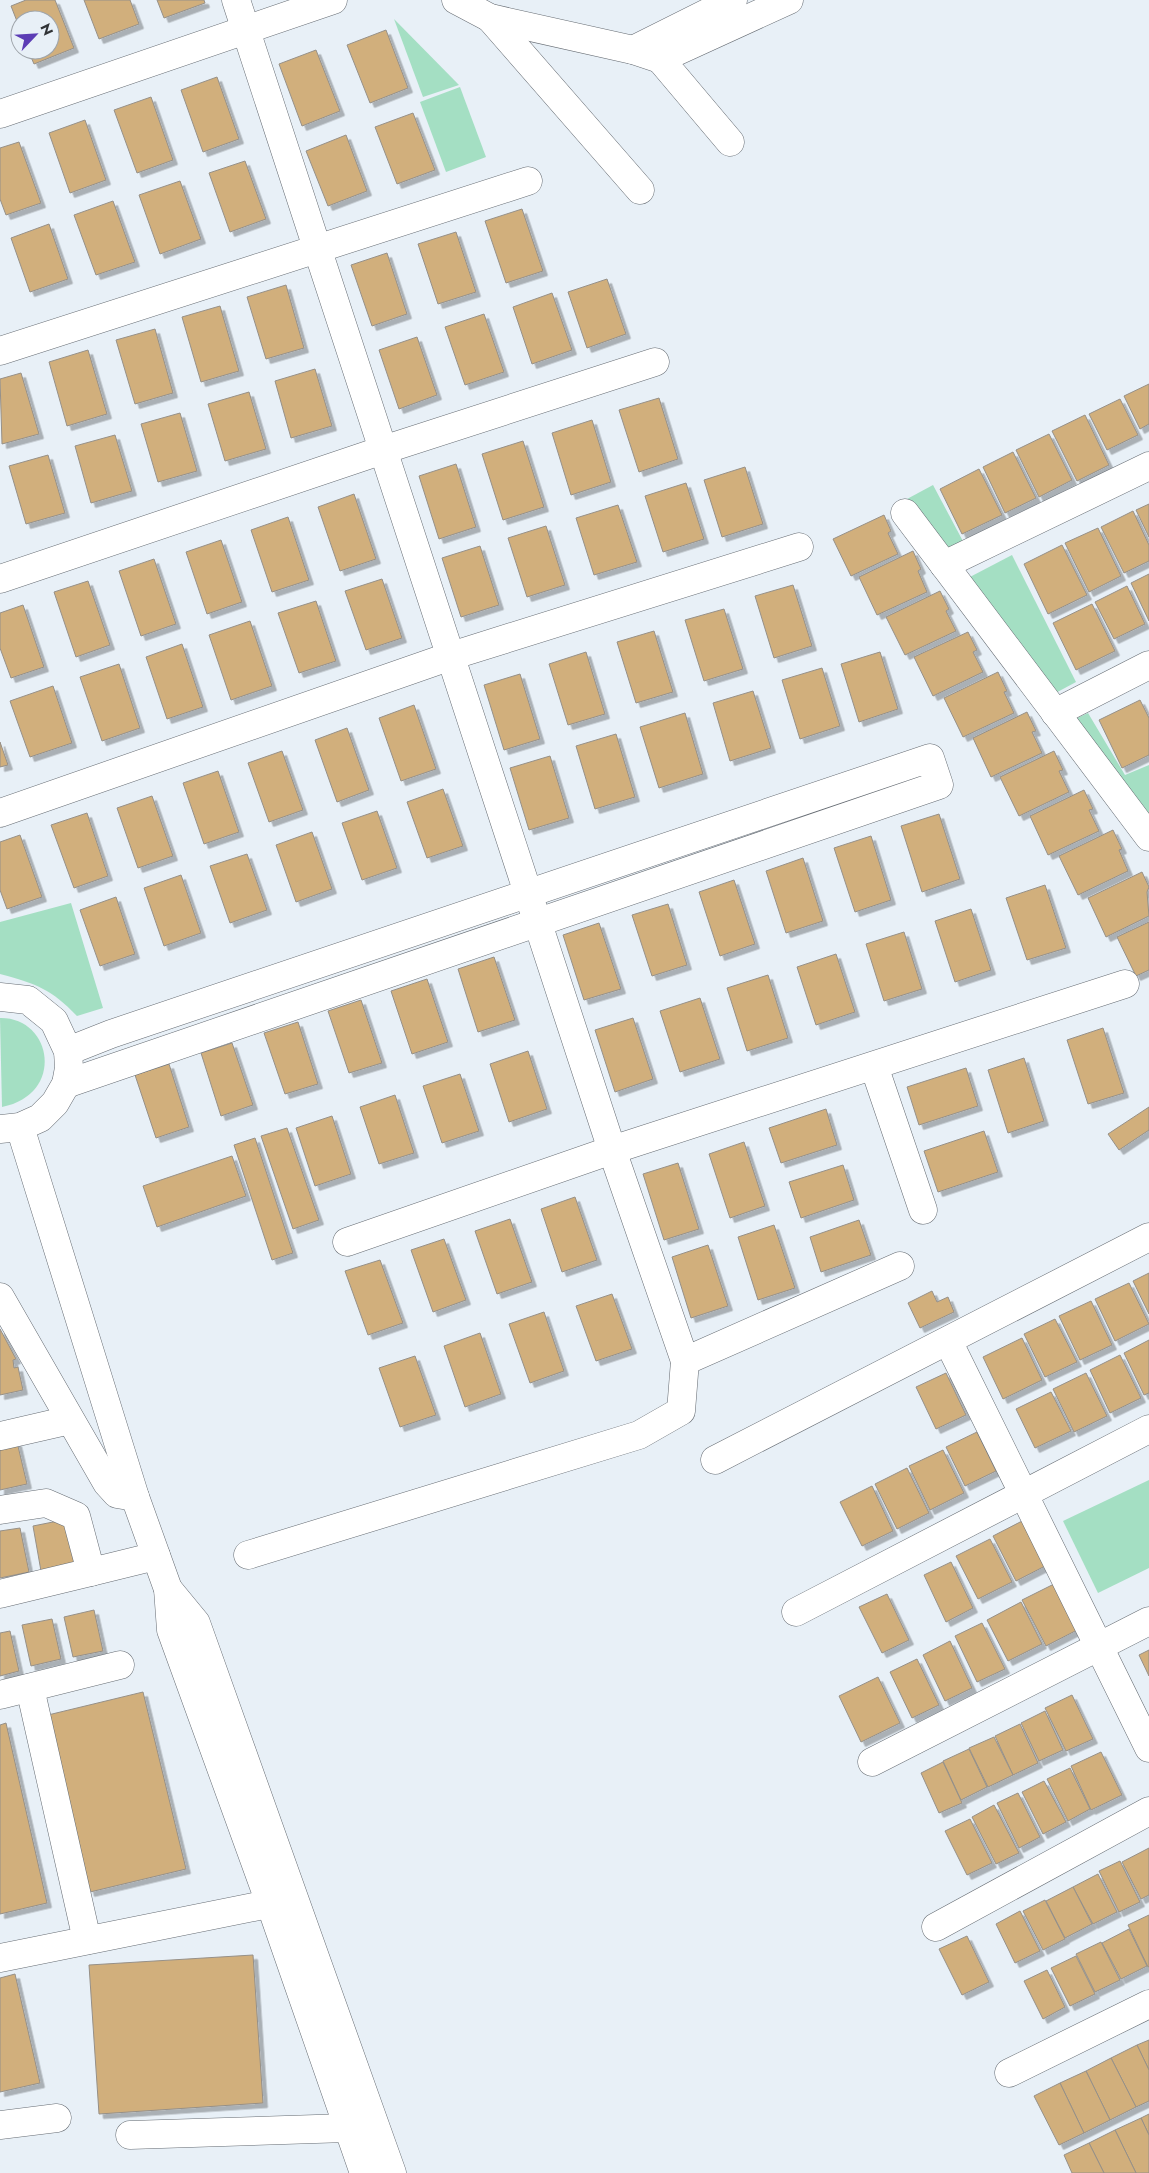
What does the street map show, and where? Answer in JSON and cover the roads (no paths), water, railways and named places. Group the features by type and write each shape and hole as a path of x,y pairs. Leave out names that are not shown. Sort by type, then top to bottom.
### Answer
{"street":[{"path":"236,0 612,1150 685,1361 681,1411 638,1435 248,1555"},
{"path":"0,114 333,0"},
{"path":"456,0 490,18 633,50 660,60 730,142"},
{"path":"633,50 734,0"},
{"path":"660,60 789,0"},
{"path":"490,18 640,190"},
{"path":"0,351 528,181"},
{"path":"0,579 383,450 655,362"},
{"path":"944,565 1149,466"},
{"path":"905,512 1149,837"},
{"path":"0,813 451,656 799,547"},
{"path":"1055,713 1149,666"},
{"path":"66,1084 537,921 939,785 930,758 111,1034 68,1051"},
{"path":"347,1242 612,1150 1125,984"},
{"path":"0,996 28,1000 54,1021 68,1051 66,1084 56,1103 40,1118 10,1128 168,1589 171,1630 392,2173"},
{"path":"874,1066 923,1210"},
{"path":"715,1460 1149,1237"},
{"path":"685,1361 900,1266"},
{"path":"0,1297 107,1483 117,1494 135,1497"},
{"path":"948,1341 1149,1748"},
{"path":"0,1436 70,1420"},
{"path":"796,1612 1149,1430"},
{"path":"0,1510 46,1503 76,1516 91,1572"},
{"path":"0,1594 156,1556"},
{"path":"872,1762 1149,1621"},
{"path":"0,1695 120,1665"},
{"path":"30,1688 87,1940"},
{"path":"936,1927 1149,1811"},
{"path":"0,1958 282,1901"},
{"path":"282,1901 347,2128 364,2173"},
{"path":"1009,2073 1149,2004"},
{"path":"0,2124 57,2118"},
{"path":"130,2135 347,2128"}]}
